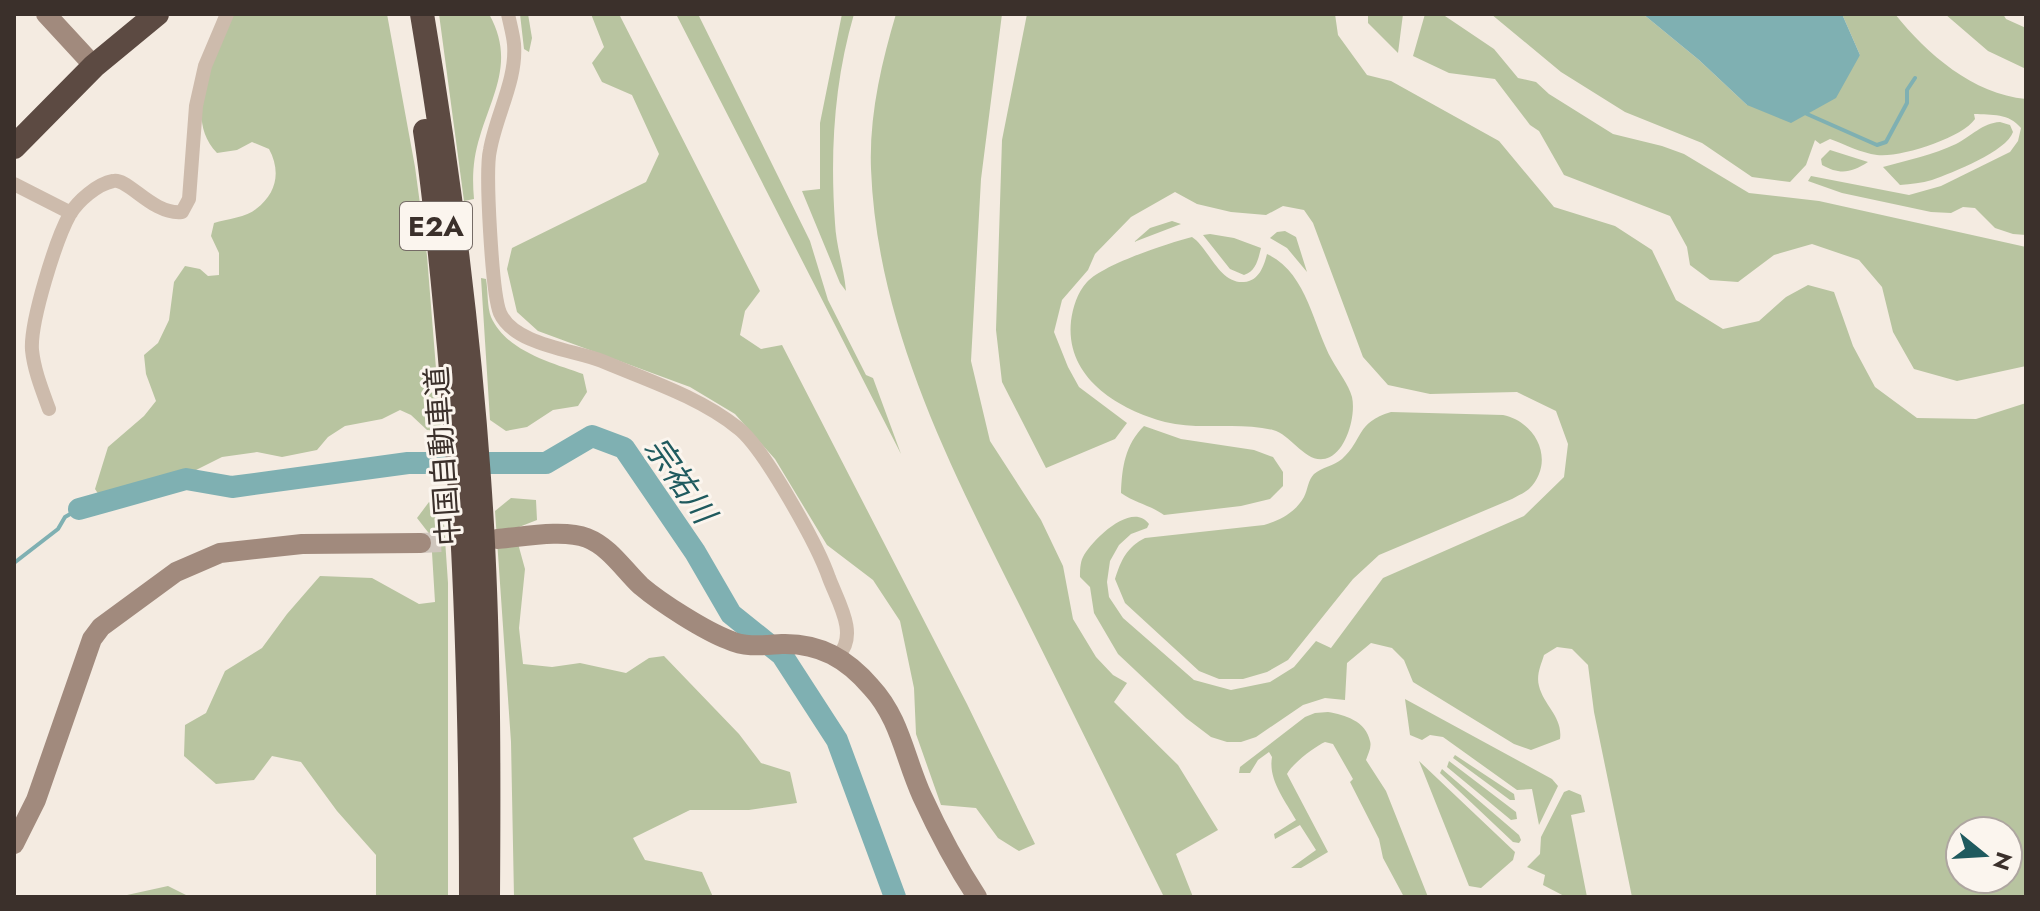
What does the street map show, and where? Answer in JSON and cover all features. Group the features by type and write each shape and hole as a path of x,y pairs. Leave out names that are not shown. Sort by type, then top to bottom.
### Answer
{"highway":[{"path":"14,147 94,66 157,14"},
{"name":"中国自動車道","path":"406,14 466,438 488,719 488,897"},
{"name":"中国自動車道","path":"422,14 443,138 462,287 466,438"},
{"name":"中国自動車道","path":"470,483 471,897"}],"street":[{"path":"46,14 94,66"},
{"path":"49,409 32,349 34,318 71,213 95,189 115,180 122,181 147,202 163,210 182,212 189,199 196,106 205,66 227,14"},
{"path":"508,14 514,45 511,79 489,154 495,281 501,314 512,329 542,344 599,360 697,402 740,429 769,466 825,566 849,634 846,648 838,656"},
{"path":"14,184 71,213"},
{"path":"497,539 570,534 585,537 600,544 643,587 729,641 801,644 838,656 874,689 888,711 921,793 977,897"},
{"path":"14,844 36,800 92,639 101,627 133,602 176,572 220,553 302,544 421,543"}],"green space":[{"path":"232,14 387,14 415,167 427,256 441,431 427,430 411,415 400,410 382,419 345,426 328,437 317,450 282,457 257,452 222,457 192,472 99,495 95,489 108,447 144,416 156,401 146,374 144,355 158,343 169,320 174,282 185,266 200,269 208,276 219,275 219,253 211,236 214,223 252,212 273,189 276,173 269,149 252,142 237,150 217,153 207,138 202,121 205,85"},
{"path":"439,14 489,14 500,46 499,76 476,152 474,199 464,201"},
{"path":"520,14 528,14 532,38 529,52 524,49"},
{"path":"591,14 619,14 760,291 745,311 740,335 761,349 782,345 967,704 1035,844 1019,851 998,838 976,808 941,805 916,734 914,688 900,621 873,580 827,545 775,459 735,414 690,387 538,331 517,312 507,269 512,248 646,182 659,154 632,95 602,82 592,63 604,47"},
{"path":"676,14 698,14 810,241 828,300 866,375 873,378 901,454"},
{"path":"842,14 854,14 838,92 834,144 836,232 846,291 802,191 820,189 820,123"},
{"path":"896,14 1002,14 981,179 971,361 990,441 1041,520 1063,566 1073,619 1096,657 1113,675 1127,683 1114,702 1178,765 1218,830 1176,854 1193,897 1164,897 969,503 922,396 903,341 887,285 876,228 871,169 877,91"},
{"path":"1027,14 1335,14 1338,35 1367,75 1391,81 1499,141 1554,207 1615,226 1652,250 1676,300 1723,329 1759,321 1786,297 1808,285 1834,292 1853,346 1875,387 1917,418 1976,419 2026,403 2026,897 1632,897 1594,712 1588,665 1572,649 1557,647 1544,655 1538,674 1539,686 1559,724 1560,739 1531,750 1514,744 1413,682 1404,660 1392,648 1371,643 1347,663 1345,700 1325,698 1303,705 1256,737 1241,742 1211,737 1186,718 1118,654 1094,613 1090,587 1080,577 1080,567 1087,550 1103,533 1123,520 1142,518 1149,524 1119,545 1110,561 1107,582 1109,597 1123,618 1194,680 1231,690 1270,682 1294,667 1316,641 1331,648 1383,578 1524,516 1564,477 1568,444 1556,411 1517,392 1430,394 1388,385 1363,357 1313,223 1304,210 1283,206 1266,215 1231,212 1197,204 1175,192 1131,217 1095,254 1088,270 1062,300 1054,332 1079,387 1127,423 1115,439 1046,468 1002,382 996,330 1002,140"},
{"path":"1368,14 1403,14 1398,53 1368,23"},
{"path":"1425,14 1442,14 1494,49 1518,78 1536,82 1549,94 1613,134 1684,154 1749,193 1819,201 2026,247 2026,366 1957,381 1914,369 1893,332 1882,287 1859,260 1812,244 1774,255 1738,282 1710,280 1690,265 1687,247 1670,216 1564,175 1539,131 1530,125 1495,79 1449,73 1413,56"},
{"path":"1491,14 1643,14 1747,105 1860,55 1842,14 1895,14 1953,70 1988,89 2026,99 2026,235 1995,228 1975,208 1963,207 1951,213 1931,212 1842,193 1808,181 1811,176 1909,195 1941,186 2010,152 2018,141 2021,128 2006,117 1974,114 1975,119 1968,126 1944,140 1887,155 1865,152 1830,139 1820,144 1815,140 1806,165 1790,182 1752,177 1702,143 1625,112 1561,72"},
{"path":"1945,14 2003,14 2006,19 2026,28 2026,69 1988,51"},
{"path":"2000,122 2010,125 2013,132 2001,147 1941,177 1900,185 1883,167 1947,148 1982,127"},
{"path":"1830,150 1868,162 1856,169 1834,170 1822,165 1821,159"},
{"path":"1172,221 1181,224 1134,242 1150,228"},
{"path":"1285,231 1296,237 1307,272 1287,248 1270,238 1277,232"},
{"path":"1203,235 1234,238 1261,248 1254,268 1244,275 1230,269"},
{"path":"1192,237 1221,272 1235,281 1249,281 1257,276 1267,254 1280,262 1300,286 1325,346 1352,397 1353,413 1349,431 1341,447 1330,457 1322,459 1307,455 1280,433 1260,427 1178,425 1147,416 1113,399 1085,374 1076,359 1071,341 1071,321 1078,295 1087,282 1121,262"},
{"path":"481,278 486,279 491,317 507,339 531,354 583,374 587,392 578,406 553,410 527,427 506,431 490,420"},
{"path":"1391,412 1503,415 1515,419 1533,434 1539,444 1542,456 1537,478 1529,489 1512,499 1379,555 1353,579 1288,660 1267,672 1243,679 1219,679 1199,671 1125,603 1115,579 1126,555 1139,542 1145,538 1264,525 1281,518 1300,503 1314,474 1342,459 1365,426"},
{"path":"1144,426 1181,439 1254,450 1273,457 1283,472 1283,486 1270,499 1241,506 1164,515 1121,493 1126,457"},
{"path":"511,498 536,500 537,520 514,529 525,569 519,628 523,664 552,667 580,663 626,673 649,658 664,656 739,734 761,763 790,772 797,803 749,810 690,810 633,838 645,860 702,872 713,897 514,897 511,742 495,511"},
{"path":"429,502 443,510 448,583 448,897 376,897 376,855 337,811 301,762 272,756 254,780 216,784 184,756 185,725 206,713 225,671 262,648 320,576 372,578 419,604 435,602 431,536 417,518"},
{"path":"1405,699 1552,779 1558,786 1539,825 1532,789 1517,790 1443,737 1430,735 1422,740 1410,735"},
{"path":"1328,712 1354,720 1368,734 1370,746 1366,760 1386,791 1428,897 1404,897 1383,858 1379,839 1350,782 1353,779 1333,744 1325,742 1315,748 1287,774 1328,852 1301,868 1291,868 1316,850 1300,825 1275,839 1274,834 1296,820 1275,782 1269,752 1258,760 1250,773 1239,773 1240,767 1305,717"},
{"path":"1455,755 1514,794 1515,800 1510,800 1453,758"},
{"path":"1419,761 1515,852 1513,860 1481,888 1469,886"},
{"path":"1449,761 1516,812 1517,819 1511,820 1447,767"},
{"path":"1442,769 1519,835 1519,843 1513,842 1440,773"},
{"path":"1569,790 1581,795 1585,812 1571,815 1587,897 1566,897 1543,885 1545,875 1527,867 1540,854 1541,837 1564,792"},
{"path":"168,886 190,897 125,897 127,895"}],"water":[{"path":"1643,14 1842,14 1860,55 1836,98 1791,123 1747,105"}],"waterway":[{"path":"1807,114 1877,145 1886,142 1907,103 1907,90 1915,78"},
{"name":"宗祐川","path":"79,509 186,479 232,487 408,463 546,463 592,436 624,448 695,552 731,614 782,655 837,740 895,897"},
{"path":"14,563 58,529 65,517 79,509"}],"tunnel":[{"path":"421,543 477,540"}]}
